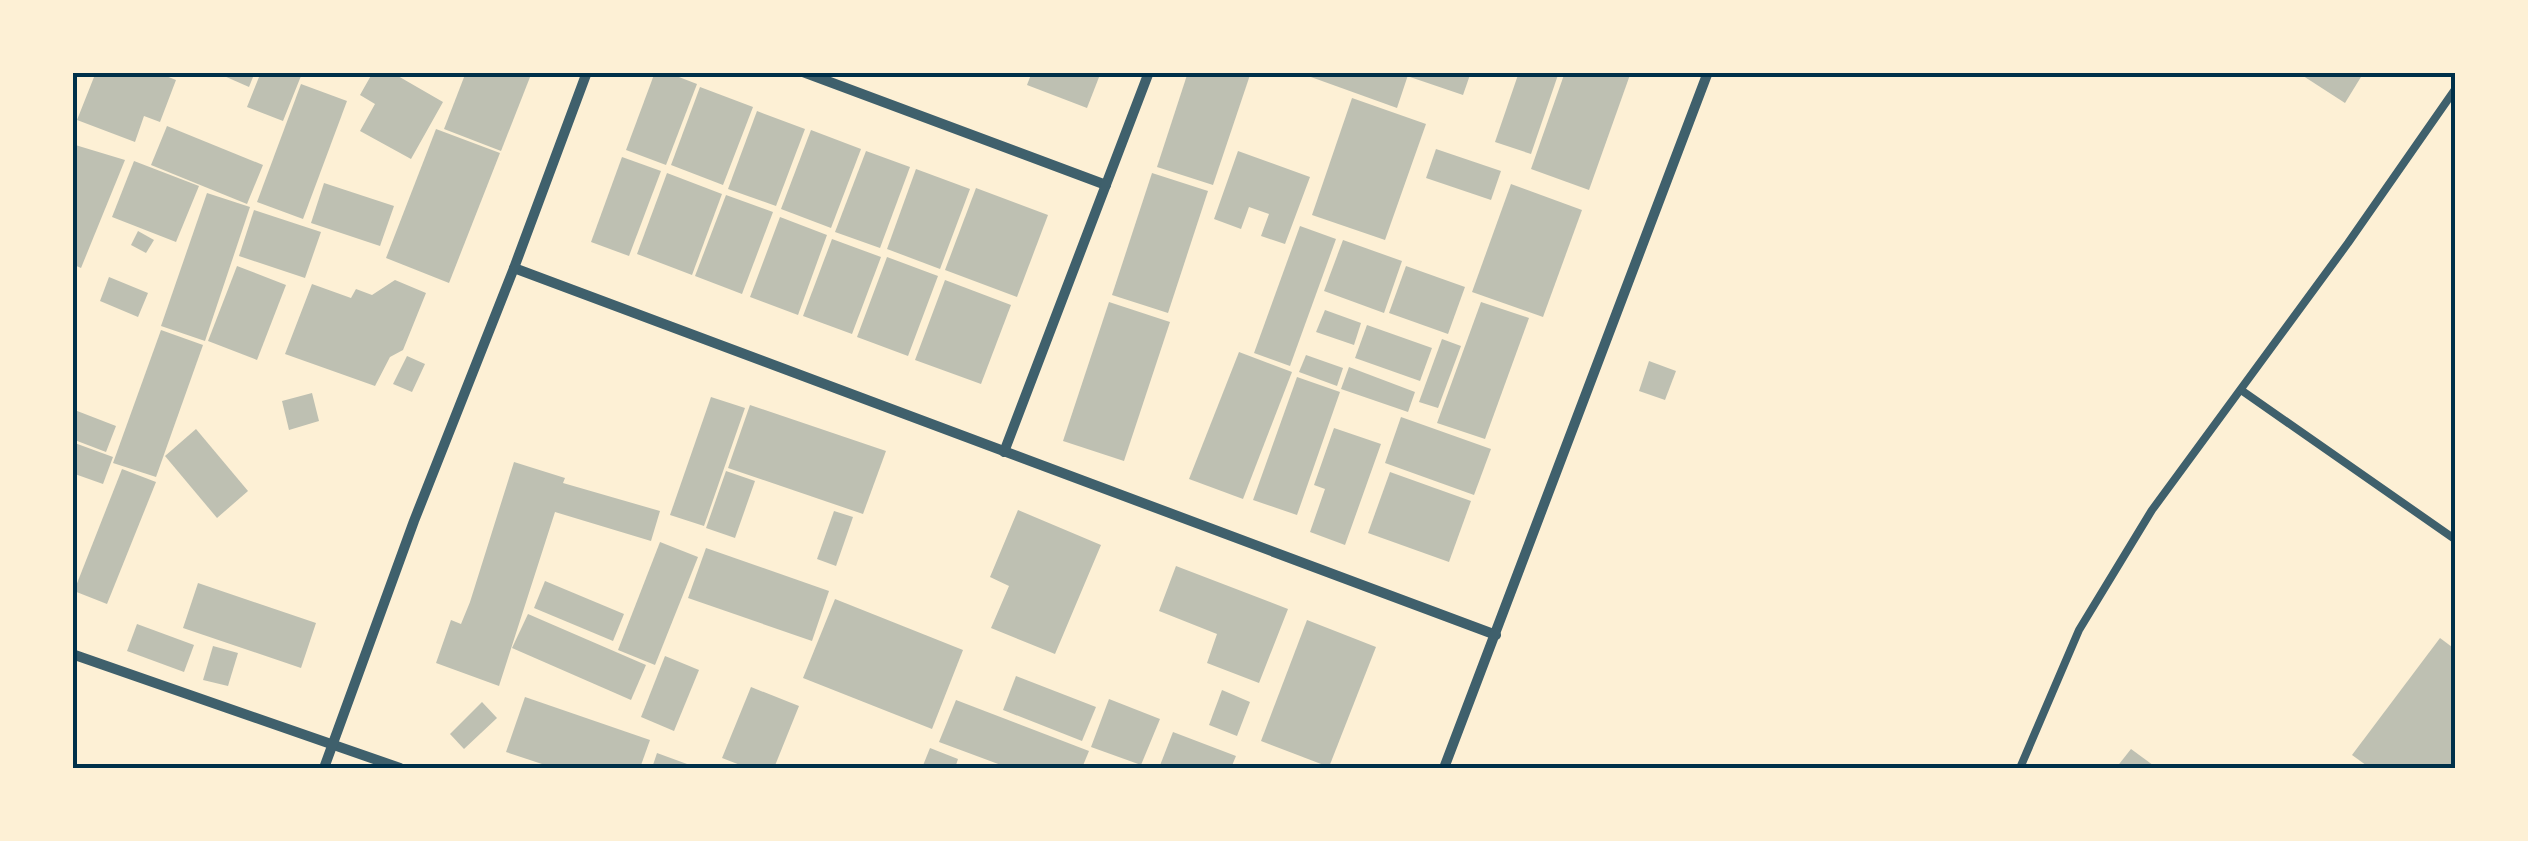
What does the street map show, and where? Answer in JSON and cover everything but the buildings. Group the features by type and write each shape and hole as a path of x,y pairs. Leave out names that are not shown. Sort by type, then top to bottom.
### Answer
{"street":[{"path":"324,768 414,521 587,72"},
{"path":"802,72 1106,185"},
{"path":"1004,452 1149,72"},
{"path":"1444,768 1708,72"},
{"path":"514,268 1496,634"},
{"path":"72,654 400,768"}],"lane":[{"path":"2020,768 2079,630 2152,510 2348,244 2456,88"},
{"path":"2240,390 2456,540"}]}
